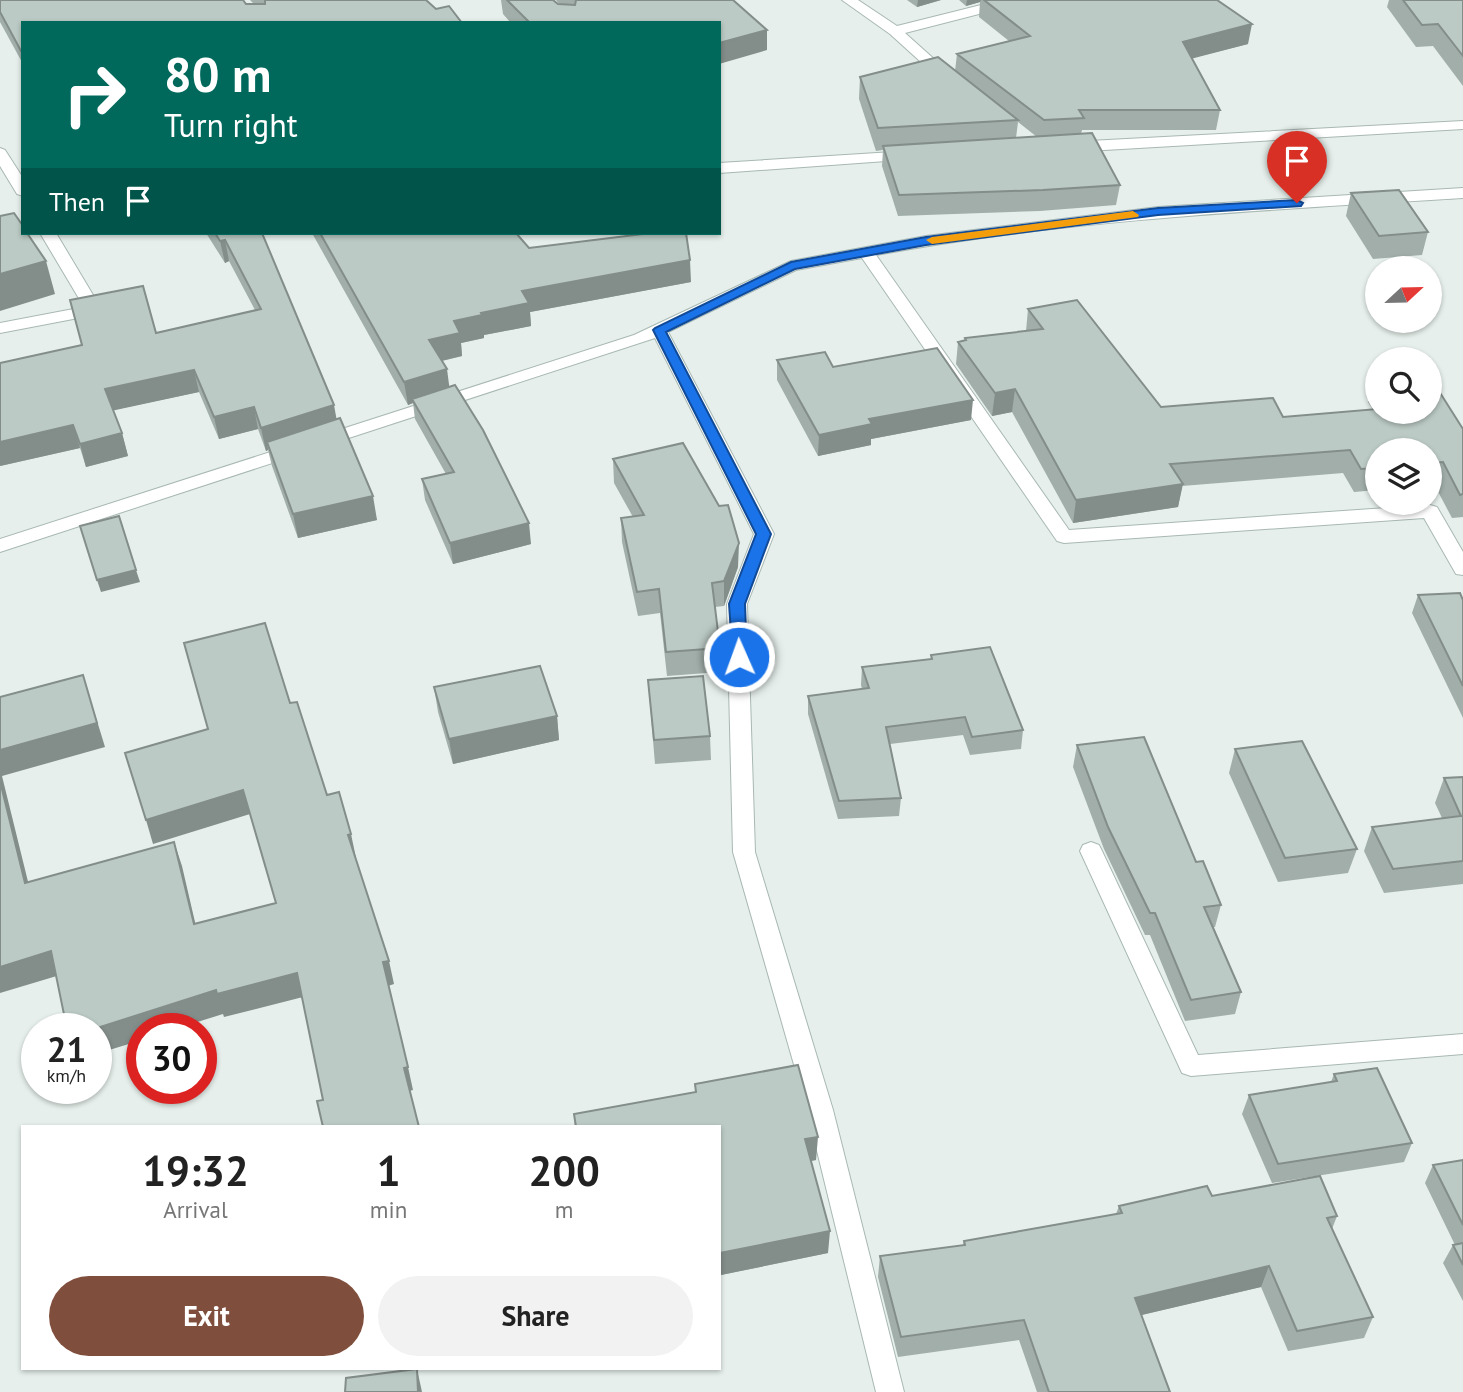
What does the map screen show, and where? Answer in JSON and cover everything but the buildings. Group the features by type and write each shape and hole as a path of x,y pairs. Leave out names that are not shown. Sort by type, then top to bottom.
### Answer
{"street":[{"path":"849,0 895,31 958,88"},
{"path":"895,31 1017,0"},
{"path":"1053,148 1463,125"},
{"path":"0,153 21,188"},
{"path":"721,153 737,166"},
{"path":"721,168 929,155"},
{"path":"0,546 640,339 791,266 926,241 1158,212 1463,193"},
{"path":"0,328 94,310 49,235"},
{"path":"866,252 1064,537 1430,510 1463,569"},
{"path":"659,330 764,534 737,604 744,852 820,1110 890,1392"},
{"path":"1091,851 1191,1066 1463,1044"}],"slow traffic":[{"path":"932,240 1133,215"}],"route":[{"path":"739,657 737,604 764,534 659,330 791,266 926,241 1158,212 1297,203"}]}
